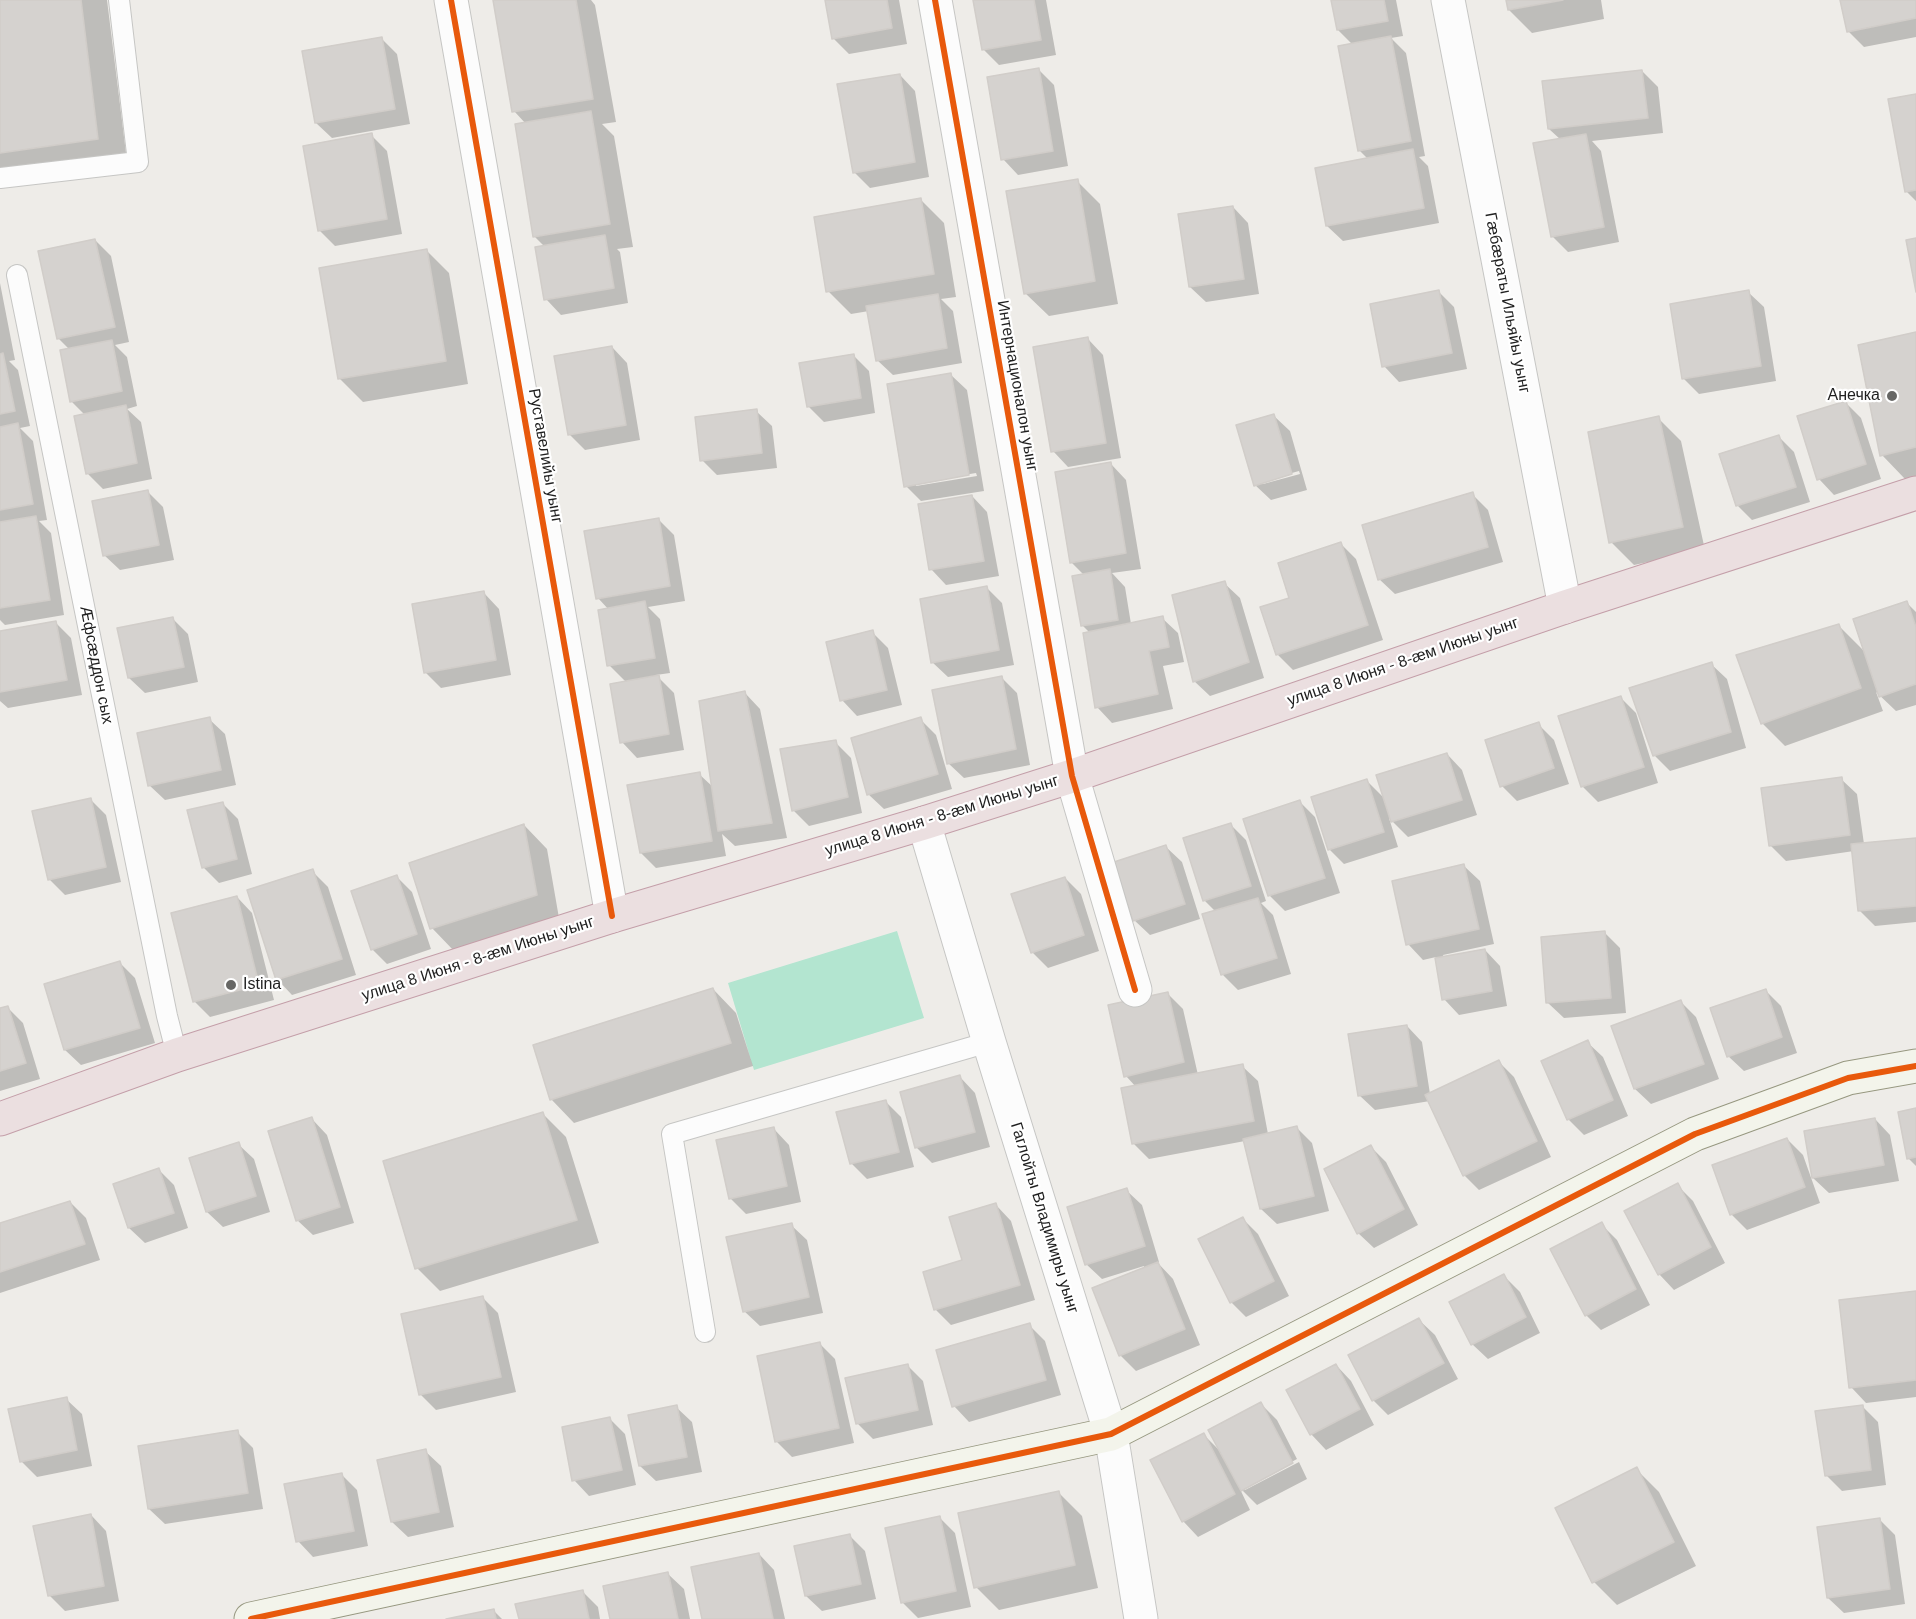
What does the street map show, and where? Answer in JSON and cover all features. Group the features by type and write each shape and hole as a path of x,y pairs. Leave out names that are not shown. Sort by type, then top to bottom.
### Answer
{"highway":[{"name":"улица 8 Июня - 8-ӕм Июны уынг","path":"0,1119 177,1055 612,916 924,823 1072,776 1565,607 1916,493"}],"street":[{"name":"Руставелийы уынг","path":"451,0 612,916"},
{"name":"Интернационалон уынг","path":"935,0 1072,776 1135,990"},
{"name":"Гæбæраты Ильяйы уынг","path":"1448,0 1565,607"},
{"name":"Гаглойты Владимиры уынг","path":"924,823 989,1042 1112,1434 1141,1619"},
{"path":"251,1619 1112,1434 1695,1134 1848,1078 1916,1066"}],"lane":[{"path":"0,178 138,162 119,0"},
{"name":"Æфсæддон сых","path":"17,275 167,1016 177,1055"},
{"path":"705,1332 672,1134 989,1042"}],"green space":[{"path":"897,931 924,1018 754,1070 728,983"}],"building":[{"path":"0,0 81,0 98,139 0,153"},
{"path":"493,0 576,0 593,99 512,112"},
{"path":"825,0 887,0 892,28 832,39"},
{"path":"973,0 1034,0 1041,40 982,50"},
{"path":"1331,0 1384,0 1388,21 1337,30"},
{"path":"1506,0 1563,0 1508,10"},
{"path":"1840,0 1916,0 1916,18 1847,32"},
{"path":"1391,36 1411,141 1358,151 1338,46"},
{"path":"382,37 395,109 315,123 302,51"},
{"path":"1039,68 1053,151 1001,160 987,77"},
{"path":"1642,70 1648,118 1548,129 1542,81"},
{"path":"900,74 915,162 853,173 837,84"},
{"path":"1916,94 1916,190 1905,192 1888,99"},
{"path":"591,111 610,224 533,237 515,124"},
{"path":"372,133 387,219 318,231 303,146"},
{"path":"1586,134 1604,227 1551,237 1533,143"},
{"path":"1413,149 1424,208 1326,226 1315,168"},
{"path":"1078,179 1095,281 1024,294 1006,191"},
{"path":"921,198 934,274 826,292 814,217"},
{"path":"1233,206 1244,279 1189,287 1178,214"},
{"path":"605,235 614,288 544,300 535,247"},
{"path":"1916,238 1916,292 1906,240"},
{"path":"95,239 115,327 57,339 38,251"},
{"path":"427,249 446,361 338,379 319,268"},
{"path":"1439,290 1452,353 1382,367 1370,304"},
{"path":"1749,290 1761,366 1682,379 1670,304"},
{"path":"938,294 947,348 876,361 866,306"},
{"name":"Анечка","path":"1916,332 1916,447 1880,456 1858,345"},
{"path":"1088,337 1106,443 1051,452 1033,347"},
{"path":"112,340 122,391 70,402 60,350"},
{"path":"612,346 626,425 568,435 554,356"},
{"path":"3,353 15,411 0,414 0,354"},
{"path":"854,354 861,398 807,407 799,363"},
{"path":"951,373 969,475 904,487 887,384"},
{"path":"1846,401 1866,464 1817,480 1797,416"},
{"path":"126,405 137,463 86,474 74,416"},
{"path":"757,409 762,453 700,461 695,417"},
{"path":"1274,414 1292,474 1254,486 1236,425"},
{"path":"1659,416 1683,527 1609,543 1588,432"},
{"path":"18,423 33,504 0,510 0,427"},
{"path":"1779,435 1796,487 1736,506 1719,454"},
{"path":"1111,462 1126,553 1070,563 1055,472"},
{"path":"148,490 159,545 103,556 92,501"},
{"path":"1473,492 1488,547 1378,580 1362,525"},
{"path":"972,495 984,561 929,570 918,504"},
{"path":"36,516 50,600 0,608 0,522"},
{"path":"659,518 670,586 596,599 584,531"},
{"path":"1341,542 1368,625 1276,655 1260,607 1289,598 1278,563"},
{"path":"1110,569 1118,620 1081,626 1072,576"},
{"path":"1225,581 1249,662 1193,682 1172,595"},
{"path":"987,586 999,650 931,663 920,599"},
{"path":"484,591 496,660 424,673 412,604"},
{"path":"645,601 655,658 607,666 598,610"},
{"path":"1907,601 1916,627 1916,684 1879,697 1853,619"},
{"path":"1163,616 1169,647 1149,651 1158,694 1095,708 1083,633"},
{"path":"173,617 184,667 128,678 117,628"},
{"path":"56,621 67,680 0,692 0,631"},
{"path":"1839,624 1861,688 1761,724 1736,655"},
{"path":"873,630 887,690 840,701 826,642"},
{"path":"1712,662 1731,732 1653,756 1629,688"},
{"path":"659,675 669,734 620,743 610,684"},
{"path":"1002,676 1016,749 947,764 932,690"},
{"path":"745,691 772,823 718,831 699,701"},
{"path":"1621,696 1644,767 1581,787 1558,716"},
{"path":"210,717 221,770 148,786 137,733"},
{"path":"921,717 938,774 867,795 851,738"},
{"path":"1539,722 1554,768 1500,787 1485,740"},
{"path":"836,740 848,797 792,811 780,749"},
{"path":"1447,753 1462,800 1391,822 1376,775"},
{"path":"700,772 712,841 640,853 627,785"},
{"path":"1842,777 1850,835 1769,846 1761,788"},
{"path":"1367,779 1384,832 1328,850 1311,797"},
{"path":"91,798 106,867 48,880 32,811"},
{"path":"1300,800 1325,878 1268,896 1243,819"},
{"path":"223,802 237,859 202,868 187,810"},
{"path":"1231,823 1251,886 1203,901 1183,838"},
{"path":"524,824 537,895 430,929 409,863"},
{"path":"1916,838 1916,906 1858,911 1851,844"},
{"path":"1166,845 1185,904 1133,921 1114,862"},
{"path":"1464,864 1479,929 1406,945 1392,881"},
{"path":"313,869 342,959 276,980 247,890"},
{"path":"397,875 417,934 371,950 351,891"},
{"path":"1065,877 1084,935 1031,953 1011,894"},
{"path":"237,896 259,985 193,1002 171,913"},
{"path":"1258,898 1277,958 1221,975 1202,914"},
{"path":"1605,931 1611,998 1546,1003 1541,937"},
{"path":"1485,949 1492,991 1442,1000 1435,958"},
{"path":"120,961 140,1028 64,1050 44,984"},
{"path":"713,988 731,1043 550,1100 533,1045"},
{"path":"1766,989 1782,1037 1727,1057 1710,1008"},
{"path":"1168,992 1184,1062 1124,1077 1108,1005"},
{"path":"1681,1000 1704,1064 1634,1089 1611,1026"},
{"path":"8,1006 26,1063 0,1071 0,1008"},
{"path":"1407,1025 1417,1086 1358,1096 1348,1034"},
{"path":"1588,1040 1613,1100 1567,1120 1541,1061"},
{"path":"1499,1060 1537,1141 1463,1176 1425,1095"},
{"path":"1243,1064 1254,1121 1132,1144 1121,1088"},
{"path":"960,1075 975,1132 915,1148 900,1092"},
{"path":"886,1100 899,1152 850,1164 836,1112"},
{"path":"1916,1108 1916,1157 1907,1159 1898,1112"},
{"path":"543,1112 577,1220 415,1269 383,1161"},
{"path":"312,1117 340,1207 296,1221 268,1131"},
{"path":"1875,1118 1884,1165 1812,1178 1804,1131"},
{"path":"1297,1126 1314,1196 1260,1209 1243,1139"},
{"path":"774,1127 787,1186 729,1199 716,1140"},
{"path":"1787,1138 1805,1187 1730,1215 1712,1165"},
{"path":"239,1142 256,1196 206,1212 189,1158"},
{"path":"1371,1145 1404,1209 1357,1234 1324,1169"},
{"path":"159,1168 174,1213 128,1228 113,1184"},
{"path":"1678,1183 1711,1247 1658,1275 1624,1211"},
{"path":"1127,1188 1145,1246 1085,1265 1067,1207"},
{"path":"70,1201 85,1244 0,1272 0,1223"},
{"path":"996,1203 1020,1285 934,1310 923,1272 962,1260 949,1217"},
{"path":"1243,1217 1274,1281 1230,1303 1198,1239"},
{"path":"1602,1222 1636,1289 1585,1316 1550,1249"},
{"path":"792,1223 809,1297 743,1312 726,1237"},
{"path":"1158,1262 1185,1329 1119,1356 1092,1288"},
{"path":"1504,1274 1526,1317 1471,1345 1449,1302"},
{"path":"1916,1291 1916,1380 1849,1388 1839,1300"},
{"path":"483,1296 501,1377 419,1395 401,1314"},
{"path":"1419,1318 1444,1363 1372,1401 1348,1355"},
{"path":"1030,1323 1046,1380 952,1407 936,1350"},
{"path":"820,1342 839,1428 775,1442 757,1356"},
{"path":"908,1364 918,1410 856,1424 845,1378"},
{"path":"1336,1364 1360,1409 1310,1435 1286,1390"},
{"path":"67,1397 77,1450 20,1462 8,1409"},
{"path":"1261,1402 1293,1463 1241,1491 1208,1430"},
{"path":"677,1405 687,1457 639,1466 628,1415"},
{"path":"1863,1405 1871,1470 1825,1476 1815,1411"},
{"path":"610,1417 622,1470 572,1481 562,1427"},
{"path":"238,1430 248,1493 148,1509 138,1446"},
{"path":"1204,1433 1235,1494 1182,1522 1150,1460"},
{"path":"426,1449 439,1512 391,1522 377,1460"},
{"path":"1637,1467 1674,1542 1592,1583 1555,1508"},
{"path":"342,1473 354,1531 296,1542 284,1484"},
{"path":"1059,1491 1075,1565 974,1588 958,1513"},
{"path":"91,1514 104,1586 48,1596 33,1526"},
{"path":"940,1516 956,1591 901,1603 885,1528"},
{"path":"1880,1518 1890,1589 1827,1598 1817,1527"},
{"path":"850,1534 861,1584 805,1596 794,1546"},
{"path":"759,1553 773,1619 702,1619 691,1567"},
{"path":"668,1572 678,1619 610,1619 603,1586"},
{"path":"583,1590 589,1619 519,1619 515,1604"},
{"path":"494,1609 496,1619 446,1619"}],"cycle path":[{"path":"451,0 612,916"},
{"path":"935,0 1072,776 1135,990"},
{"path":"251,1619 1111,1434 1695,1134 1848,1078 1916,1066"}],"place":[{"name":"Анечка","path":"1892,396"},
{"name":"Istina","path":"231,985"}]}
